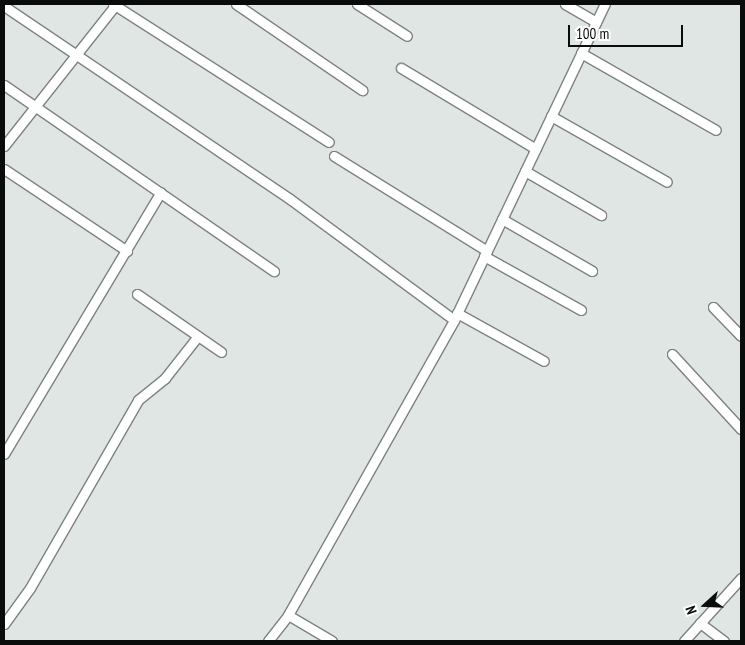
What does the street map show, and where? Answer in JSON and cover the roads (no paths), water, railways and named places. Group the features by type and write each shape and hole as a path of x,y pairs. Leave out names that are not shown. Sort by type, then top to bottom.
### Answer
{"street":[{"path":"4,146 114,4 329,142"},
{"path":"236,4 362,90"},
{"path":"357,4 407,36"},
{"path":"565,4 596,22"},
{"path":"268,641 288,615 456,316 605,4"},
{"path":"4,6 290,199 456,316 544,361"},
{"path":"581,53 716,130"},
{"path":"401,68 536,149"},
{"path":"4,85 274,271"},
{"path":"551,116 667,182"},
{"path":"334,156 486,253 581,310"},
{"path":"525,171 601,215"},
{"path":"5,174 127,251"},
{"path":"4,454 161,192"},
{"path":"502,219 592,271"},
{"path":"136,294 221,352"},
{"path":"713,307 741,336"},
{"path":"4,624 30,588 133,407 142,394 165,378 198,336"},
{"path":"672,354 741,429"},
{"path":"684,641 741,578"},
{"path":"288,615 332,641"},
{"path":"700,623 724,641"}]}
